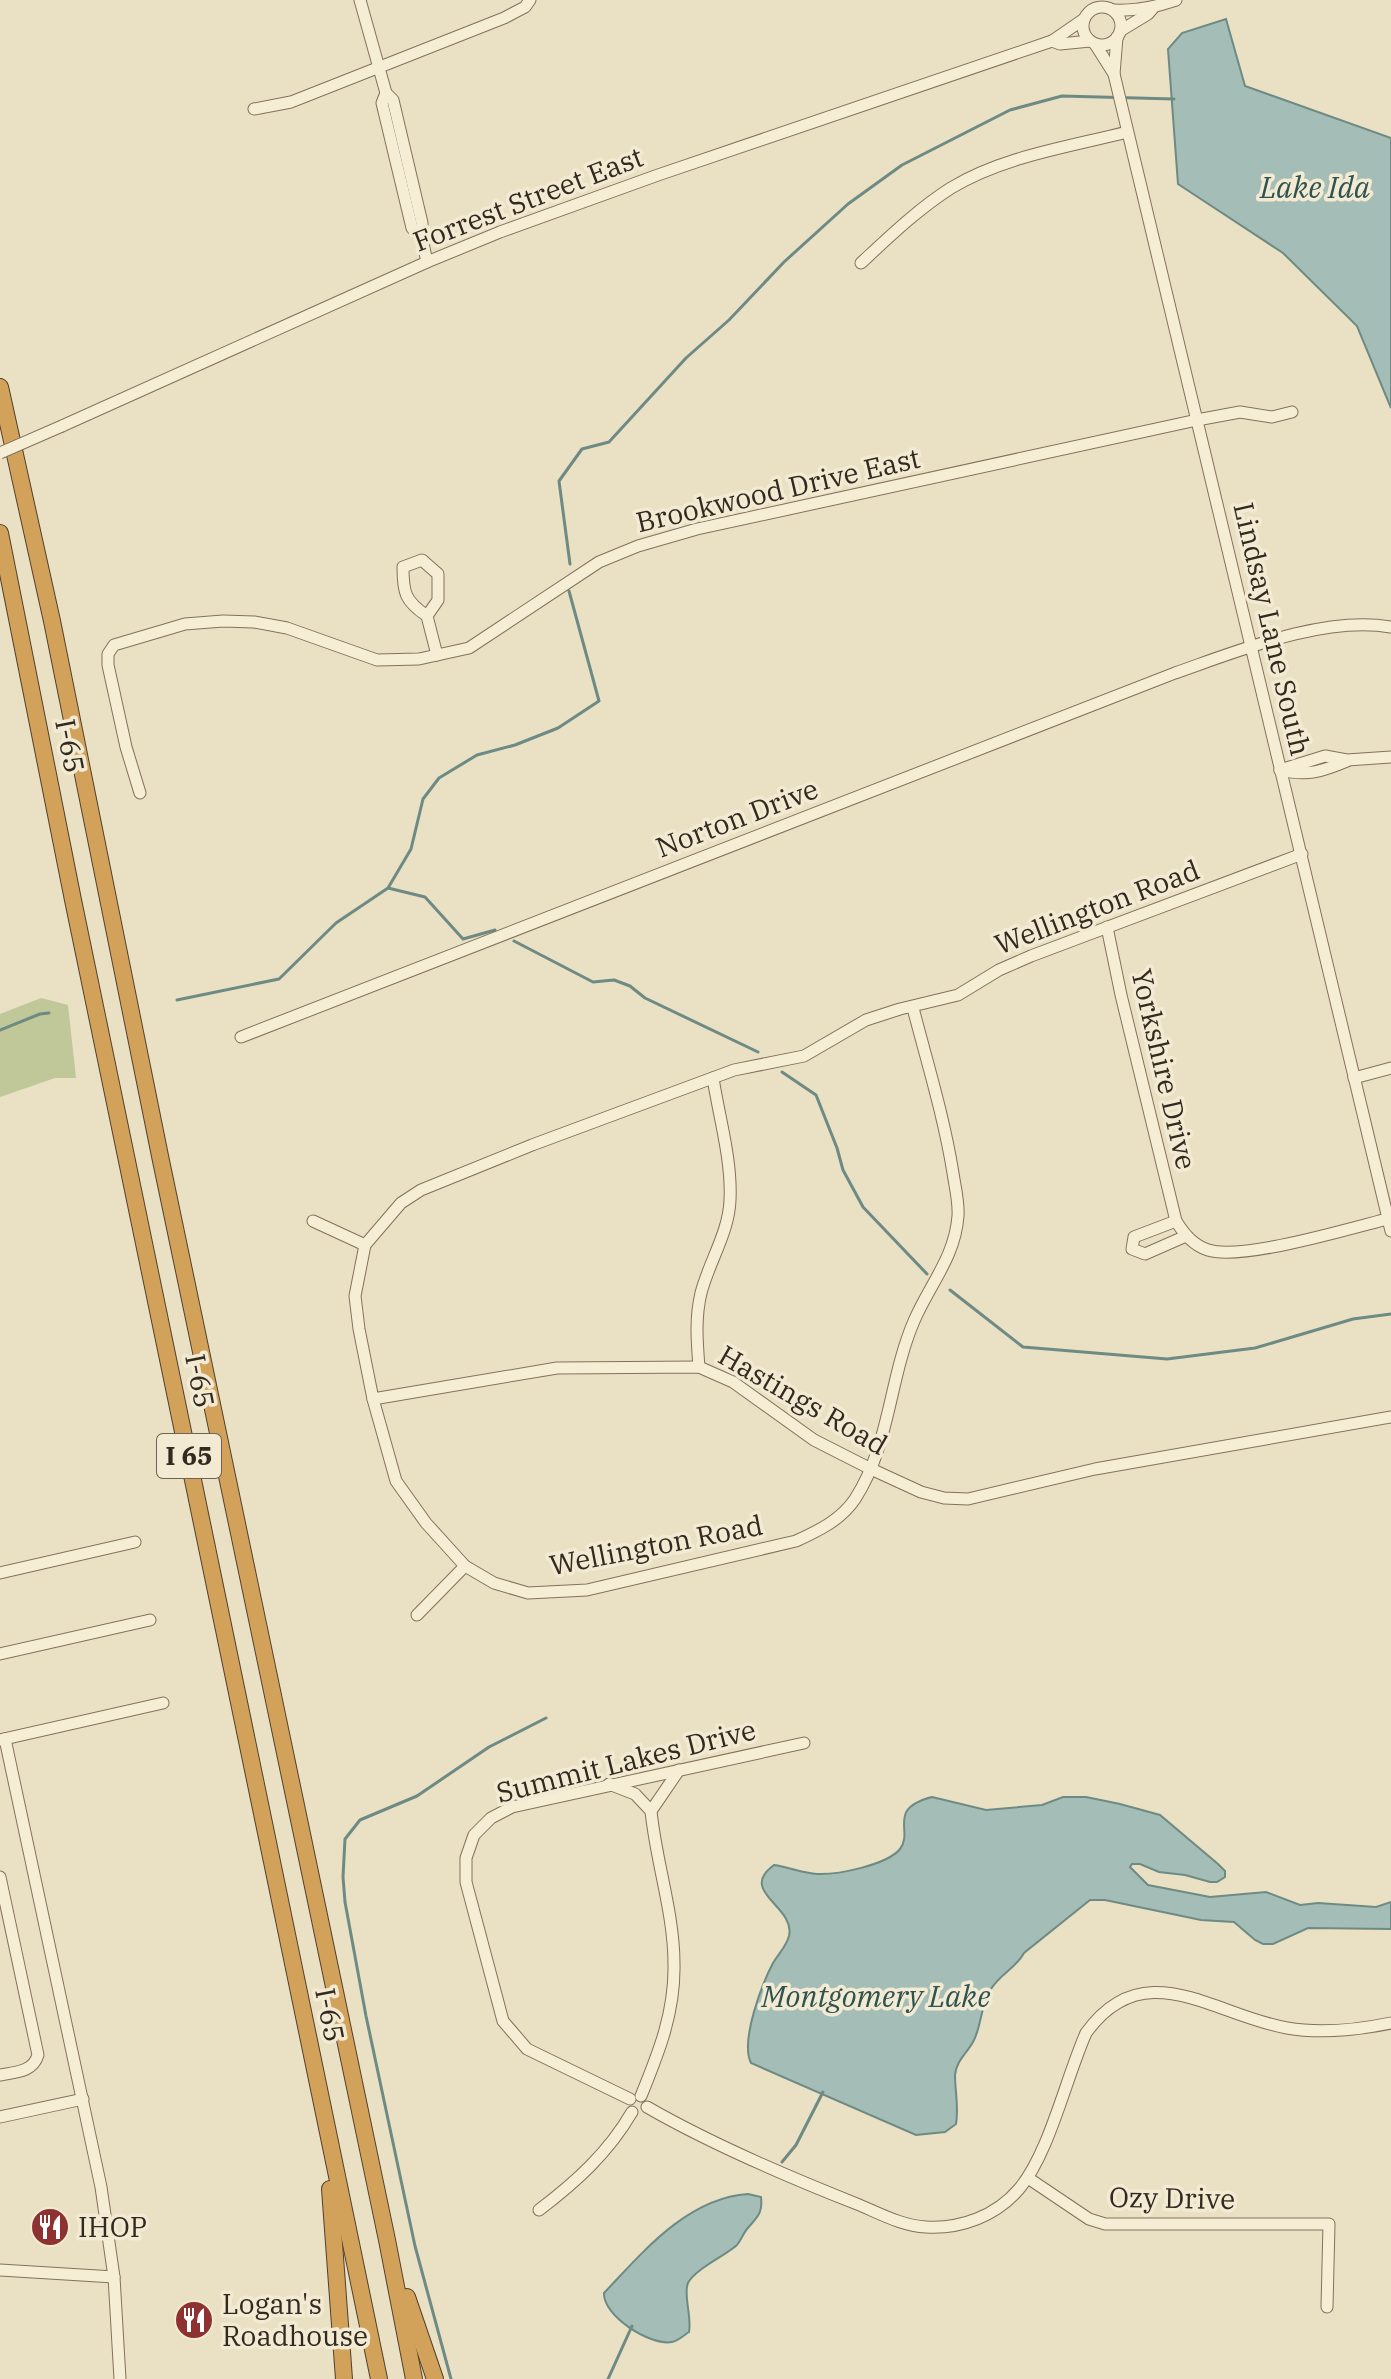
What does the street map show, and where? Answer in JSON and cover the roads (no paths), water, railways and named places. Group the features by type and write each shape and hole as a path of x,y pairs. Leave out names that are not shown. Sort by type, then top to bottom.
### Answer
{"highway":[{"name":"I 65","path":"0,387 55,636 414,2379"},
{"name":"I-65","path":"0,533 379,2379"},
{"path":"325,2120 344,2379"},
{"path":"387,2240 435,2379"}],"street":[{"path":"360,0 386,93 382,103 412,228 422,239 427,262"},
{"path":"254,109 291,102 378,68 504,18 525,7 530,0"},
{"path":"1088,0 1083,31 1092,42"},
{"path":"1085,16 1097,7 1154,7 1176,0"},
{"path":"1108,6 1119,18 1114,74"},
{"path":"1052,41 1060,44 1106,44 1154,7"},
{"name":"Forrest Street East","path":"0,453 500,232 1052,41 1085,16"},
{"name":"Lindsay Lane South","path":"1092,42 1114,74 1390,1222"},
{"path":"861,263 951,188 1004,164 1127,132"},
{"name":"Brookwood Drive East","path":"140,793 126,747 108,665 108,654 114,645 185,624 254,622 287,628 377,660 419,659 469,648 599,562 638,546 697,529 1197,420 1240,412 1272,417 1292,412"},
{"path":"427,616 438,600 438,574 422,560 403,567 403,589 414,607 427,616 437,655"},
{"name":"Norton Drive","path":"241,1037 1160,678 1251,646 1339,625 1391,627"},
{"path":"1280,770 1325,756 1347,760 1391,757"},
{"name":"Wellington Road","path":"913,1008 950,1154 959,1213 954,1248 914,1321 895,1378 884,1436 854,1501 838,1518 796,1541 587,1590 528,1593 494,1583 465,1566 426,1523 396,1481 373,1399 359,1329 355,1296 365,1245 401,1203 421,1190 713,1078 757,1064 804,1056 866,1020 958,995 999,970 1302,854"},
{"name":"Yorkshire Drive","path":"1107,927 1176,1221 1186,1236"},
{"path":"1354,1078 1391,1068"},
{"path":"699,1367 696,1330 702,1293 726,1225 730,1201 713,1078"},
{"path":"313,1221 365,1245"},
{"path":"1176,1221 1134,1237 1132,1249 1145,1254 1186,1236 1209,1250 1232,1253 1390,1222"},
{"name":"Hastings Road","path":"373,1399 581,1365 699,1367 733,1382 814,1440 921,1492 944,1498 980,1498 1095,1469 1391,1417"},
{"path":"0,1573 135,1542"},
{"path":"417,1615 465,1566"},
{"path":"0,1654 150,1620"},
{"path":"120,2379 114,2277 101,2187 26,1830 2,1740 163,1703"},
{"name":"Summit Lakes Drive","path":"804,1743 512,1807 491,1818 474,1835 466,1858 466,1882 503,2021 518,2041 548,2061 639,2100 676,2124 825,2191 900,2222 923,2227 958,2225 982,2217 1003,2205 1028,2178 1086,2033 1098,2016 1126,1997 1148,1991 1163,1991 1187,1996 1254,2021 1289,2029 1325,2032 1391,2023"},
{"path":"651,1811 679,1770"},
{"path":"539,2210 595,2164 632,2112 641,2114 639,2100 658,2059 667,2024 674,1964 651,1811 635,1794 609,1784"},
{"path":"0,1877 38,2055 36,2063 28,2069 0,2075"},
{"path":"0,2117 83,2099"},
{"name":"Ozy Drive","path":"1028,2178 1089,2219 1105,2224 1329,2224 1327,2307"},
{"path":"0,2270 114,2277"}],"water":[{"name":"Lake Ida","path":"1226,19 1245,86 1391,138 1391,408 1357,326 1283,253 1178,184 1168,49 1182,33"},
{"name":"Montgomery Lake","path":"932,1797 986,1810 1042,1805 1063,1797 1086,1797 1160,1815 1218,1864 1225,1871 1225,1877 1210,1882 1132,1864 1130,1867 1148,1885 1210,1897 1266,1892 1300,1905 1318,1903 1376,1907 1391,1902 1391,1929 1308,1928 1273,1944 1263,1944 1234,1922 1201,1920 1105,1900 1090,1900 1024,1953 995,1984 987,1996 976,2036 956,2070 956,2124 945,2132 916,2135 751,2063 748,2041 763,1984 789,1936 789,1925 784,1916 764,1891 764,1875 774,1865 826,1874 849,1871 884,1860 894,1855 904,1842 905,1814 918,1802"},
{"path":"748,2194 761,2197 756,2218 737,2245 688,2283 689,2332 672,2342 663,2342 629,2328 619,2320 606,2302 604,2293 650,2245 667,2230 705,2206"}],"waterway":[{"path":"570,564 559,481 582,449 609,442 686,358 848,204 902,165 1010,110 1062,96 1174,99"},
{"path":"177,1000 279,979 336,923 388,888 411,849 423,799 439,778 477,755 515,745 558,728 599,701 569,591"},
{"path":"388,888 425,897 463,939 495,930"},
{"path":"514,941 593,982 614,980 630,986 645,998 758,1052"},
{"path":"0,1030 49,1013"},
{"path":"782,1072 816,1095 843,1170 863,1207 927,1274"},
{"path":"950,1290 1023,1347 1167,1359 1255,1348 1353,1319 1391,1314"},
{"path":"451,2379 415,2246 366,2016 345,1902 345,1839 360,1820 417,1796 489,1747 546,1718"},
{"path":"782,2162 796,2145 823,2092"},
{"path":"608,2379 632,2326"}],"place":[{"name":"IHOP","path":"50,2227"},
{"name":"Logan's Roadhouse","path":"194,2320"}]}
